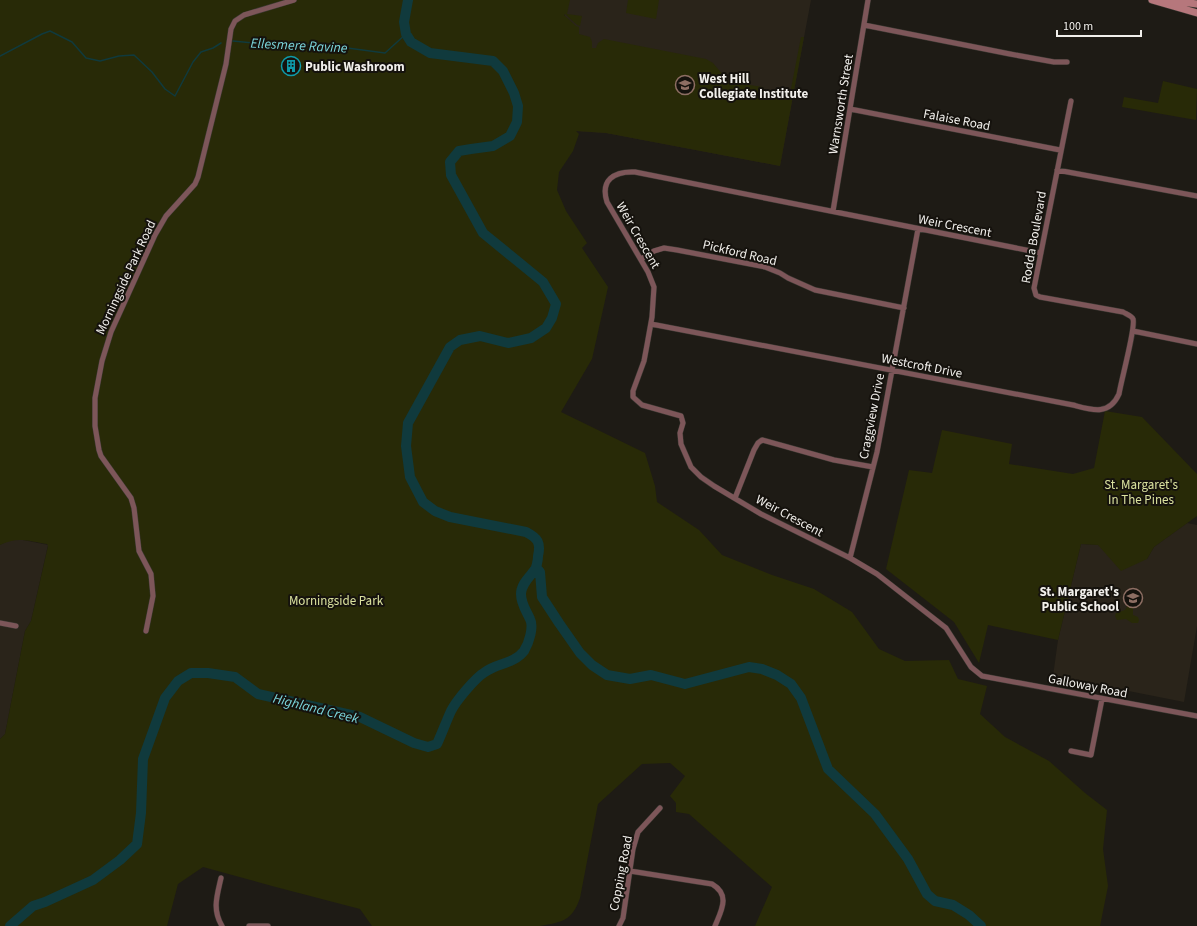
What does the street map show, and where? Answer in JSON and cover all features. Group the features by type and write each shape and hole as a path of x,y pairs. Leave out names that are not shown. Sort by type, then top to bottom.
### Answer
{"main road":[{"path":"1155,1 1197,4"},
{"path":"1155,1 1197,13"}],"street":[{"name":"Morningside Park Road","path":"146,631 153,596 151,574 139,551 134,508 131,498 101,456 97,439 95,398 102,361 115,321 157,230 166,216 196,183 226,64 232,25 244,15 294,0"},
{"name":"Warnsworth Street","path":"833,211 868,0"},
{"path":"864,26 1054,62 1067,62"},
{"name":"Rodda Boulevard","path":"1071,101 1060,150 1034,288 1036,295 1040,297 1123,312 1131,316 1133,320 1133,331"},
{"name":"Falaise Road","path":"850,109 1060,150"},
{"path":"1057,170 1197,196"},
{"name":"Weir Crescent","path":"976,672 971,667 946,628 877,574 850,558 761,514 701,477 691,467 681,444 680,432 683,423 681,416 642,405 633,397 633,391 644,361 654,302 654,287 648,272 607,202 605,194 606,185 611,177 617,173 635,172 1041,253"},
{"name":"Craggview Drive","path":"850,558 883,422 891,371 918,229"},
{"name":"Pickford Road","path":"641,260 654,251 664,248 677,250 765,267 780,272 788,278 815,290 904,308"},
{"name":"Westcroft Drive","path":"651,324 1094,410 1103,409 1111,405 1119,394 1133,331"},
{"path":"1133,331 1197,344"},
{"path":"735,498 754,450 758,443 762,440 834,460 873,467"},
{"path":"0,624 16,626"},
{"name":"Galloway Road","path":"976,672 982,676 1197,716"},
{"path":"1071,751 1091,755 1102,699"},
{"name":"Copping Road","path":"619,926 623,918 633,849 638,832 660,808"},
{"path":"630,872 712,884 717,887 724,899 722,909 715,926"},
{"path":"221,878 216,909 217,918 222,926"},
{"path":"249,926 268,926"}],"shaded area":[{"name":"West Hill Collegiate Institute","path":"563,0 811,0 780,166 606,133 576,131"},
{"name":"St. Margaret's Public School","path":"1187,523 1197,525 1197,626 1184,702 1053,676 1058,640 1081,544 1098,545 1147,559 1154,547"},
{"path":"13,538 48,545 31,621 25,631 5,734 0,739 0,545"}],"green space":[{"name":"Morningside Park","path":"0,0 570,0 567,14 582,16 580,26 565,14 564,15 579,27 579,34 590,37 592,48 596,48 598,43 604,39 706,59 713,63 729,82 763,87 764,94 789,99 801,37 804,37 780,166 606,133 576,131 579,134 573,151 559,172 557,190 566,211 587,243 582,248 608,287 592,359 561,412 645,453 655,486 657,502 699,530 722,555 772,575 814,589 852,612 879,649 905,661 949,660 958,679 987,686 980,714 1005,737 1049,761 1085,793 1107,810 1103,849 1108,886 1100,926 755,926 772,887 689,814 676,812 676,803 670,796 685,776 670,763 642,764 598,804 580,898 577,906 570,916 554,923 540,926 372,926 360,909 203,867 178,884 167,926 0,926 0,739 5,734 25,631 31,621 48,546 47,544 23,540 6,542 0,545"},
{"path":"628,0 659,0 656,19 626,13"},
{"path":"1163,81 1197,89 1196,120 1122,107 1124,97 1158,103"},
{"name":"St. Margaret's In The Pines","path":"1105,411 1142,417 1197,474 1197,516 1154,547 1147,559 1121,571 1098,545 1081,544 1058,640 988,625 979,663 954,622 886,569 909,470 932,473 942,430 1012,444 1009,464 1073,474 1094,468"},
{"path":"1129,604 1133,607 1133,615 1138,617 1138,623 1132,623 1126,619 1117,620 1115,616 1116,613 1125,610"}],"waterway":[{"name":"Highland Creek","path":"10,926 33,906 93,880 120,860 137,844 141,813 143,759 165,698 178,681 191,673 208,673 235,677 258,694 360,717 414,743 428,747 437,744 451,711 471,684 490,669 510,661 520,655 528,644 531,631 531,622 521,598 521,590 524,583 536,568 539,548 538,541 526,532 450,517 435,511 423,502 410,477 406,446 408,423 450,347 460,340 480,336 508,343 531,338 546,328 552,318 556,304 543,282 483,233 451,175 450,162 459,151 493,146 510,136 517,122 518,106 514,93 503,71 493,61 430,53 411,42 406,34 404,22 408,0"},
{"name":"Ellesmere Ravine","path":"0,56 50,31 72,42 86,58 100,61 119,56 134,55 152,72 165,89 175,96 193,62 201,52 213,48 221,43"},
{"name":"Ellesmere Ravine","path":"233,41 276,45 325,45 385,53 406,34"},
{"path":"536,567 540,572 542,597 559,623 580,653 592,665 607,675 630,679 651,675 685,684 749,667 762,669 777,675 791,684 801,698 828,769 875,814 908,859 927,894 935,901 953,905 969,915 981,926"}],"place":[{"name":"Public Washroom","path":"291,66"},
{"name":"West Hill Collegiate Institute","path":"685,85"},
{"name":"St. Margaret's Public School","path":"1133,598"}]}
